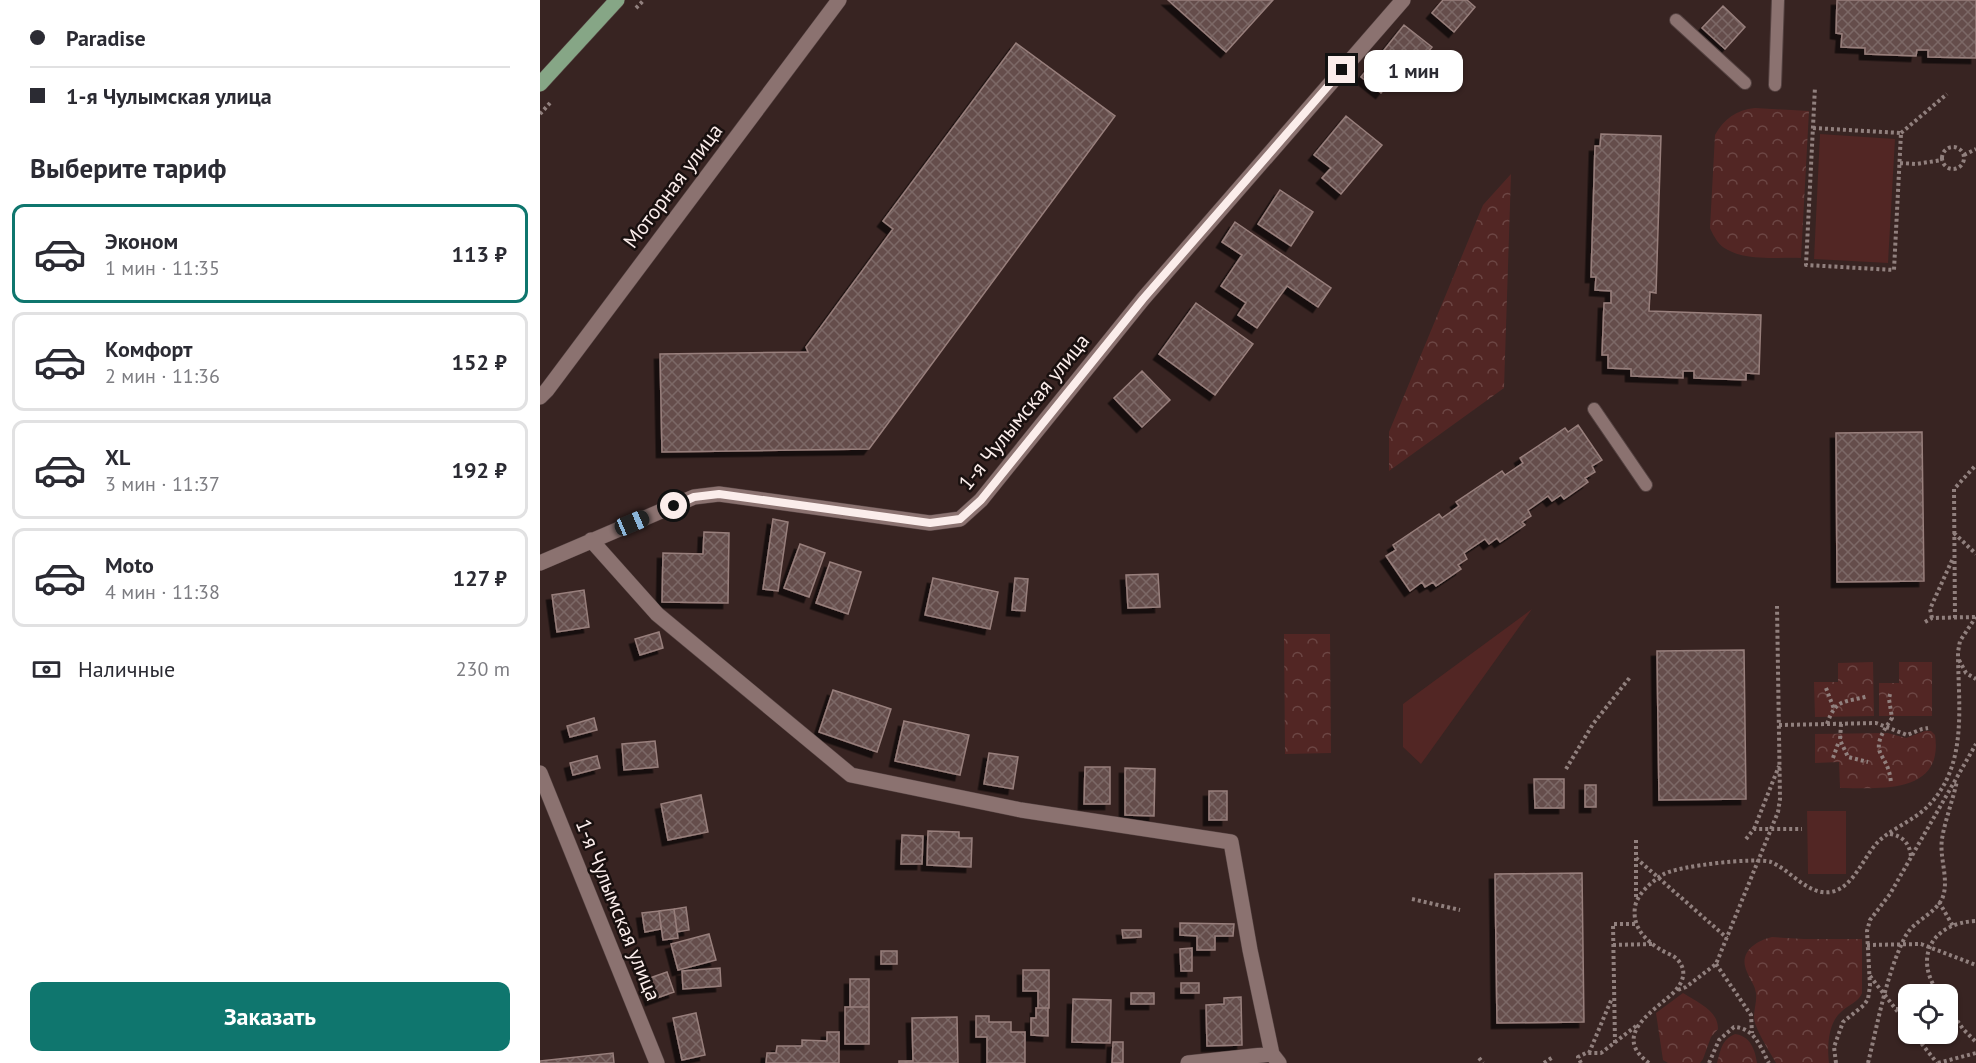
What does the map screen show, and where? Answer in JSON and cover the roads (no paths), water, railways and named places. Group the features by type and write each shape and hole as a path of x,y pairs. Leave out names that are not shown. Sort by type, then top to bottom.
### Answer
{"main road":[{"path":"540,84 617,0"}],"street":[{"name":"Моторная улица","path":"540,397 839,0"},
{"name":"1-я Чулымская улица","path":"540,563 694,497 719,494 930,523 960,519 981,500 1143,299 1403,0"},
{"path":"591,540 657,614 851,775 1021,810 1232,842 1250,950 1275,1058 1188,1063"},
{"name":"1-я Чулымская улица","path":"540,773 657,1063"}],"lane":[{"path":"1775,85 1778,0"},
{"path":"1676,20 1745,83"},
{"path":"1593,409 1646,485"}]}
